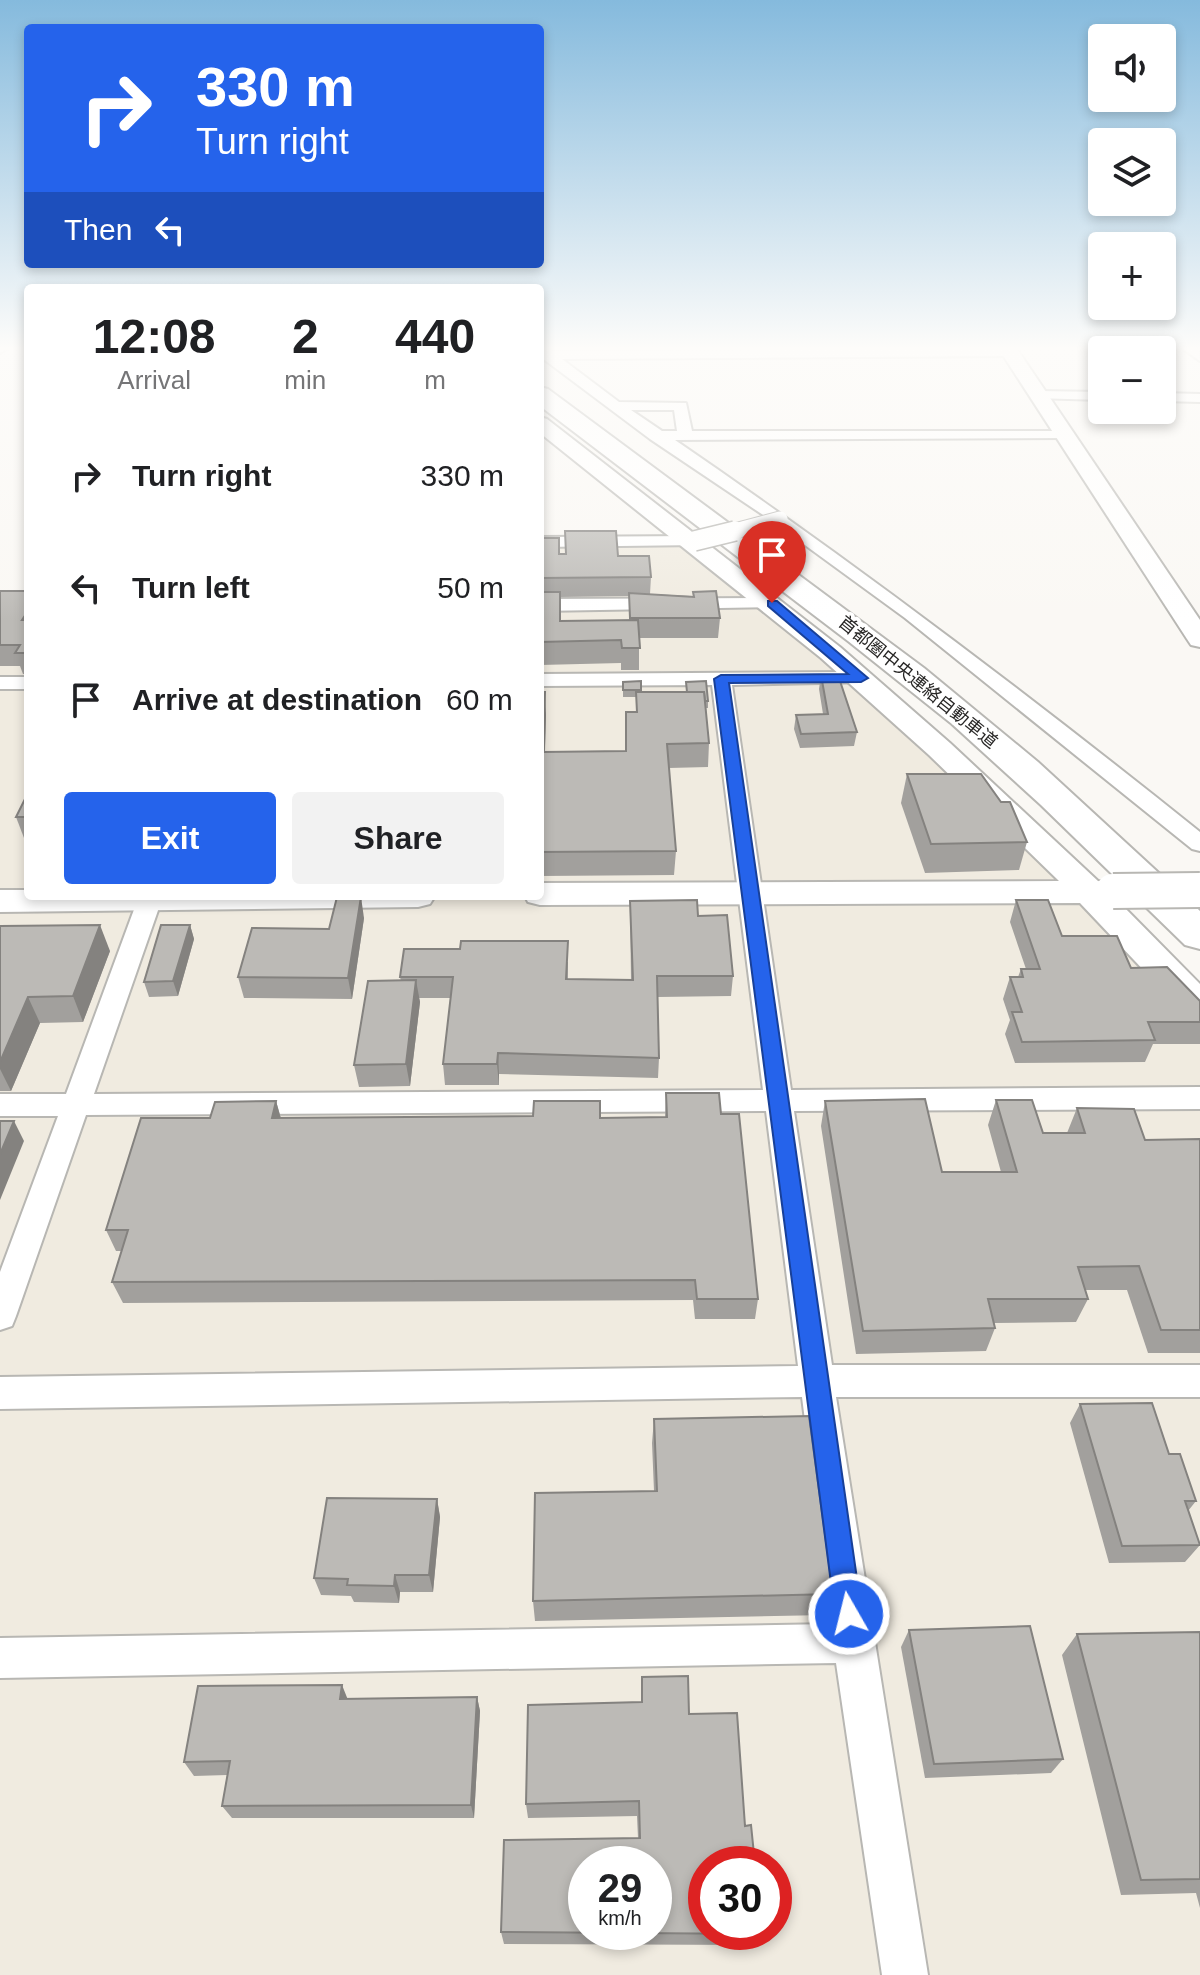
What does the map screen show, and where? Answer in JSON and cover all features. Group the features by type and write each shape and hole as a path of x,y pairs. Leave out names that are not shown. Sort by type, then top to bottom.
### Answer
{"highway":[{"name":"首都圏中央連絡自動車道","path":"599,438 829,610 964,716 1105,842 1200,935"},
{"name":"首都圏中央連絡自動車道","path":"643,438 987,710 1131,834 1200,900"}],"street":[{"path":"553,438 694,541 861,678 1103,892 1200,1007"},
{"path":"658,438 810,540 1001,681 1200,844"},
{"path":"1067,438 1200,639"},
{"path":"544,542 694,541 780,519"},
{"path":"544,605 772,603"},
{"path":"544,680 861,678"},
{"path":"721,679 853,1643 905,1975"},
{"path":"0,683 24,683"},
{"path":"544,894 1200,890"},
{"path":"0,901 50,900"},
{"path":"0,1316 149,900"},
{"path":"0,1105 780,1098 1200,1098"},
{"path":"0,1393 817,1381 1200,1381"},
{"path":"0,1658 853,1643"}],"shaded area":[{"path":"687,544 882,705 1200,1018 1200,1975 0,1975 0,611 24,610 24,900 544,900 544,545"}],"building":[{"path":"565,531 616,531 618,556 649,556 651,577 544,578 544,538 559,538 559,554 566,554"},
{"path":"0,591 24,591 24,653 15,653 20,645 0,645"},
{"path":"716,591 720,618 630,618 629,593 694,597 693,592"},
{"path":"544,592 560,592 560,621 638,620 640,648 622,648 621,640 544,642"},
{"path":"821,675 838,675 857,732 801,734 796,715 828,714"},
{"path":"641,681 641,690 623,690 623,682"},
{"path":"706,681 708,701 705,701 704,692 687,692 686,682"},
{"path":"636,692 704,692 709,743 667,744 676,851 544,852 544,752 626,751 626,712 637,712"},
{"path":"907,774 981,774 1001,802 1010,802 1027,842 931,844"},
{"path":"24,801 24,817 16,817"},
{"path":"336,900 361,900 348,978 238,977 252,928 329,929"},
{"path":"697,900 698,916 727,915 733,976 657,976 659,1058 498,1053 497,1064 443,1064 453,977 400,977 404,949 460,949 461,941 568,941 566,979 633,980 630,901"},
{"path":"1016,900 1048,900 1062,936 1117,936 1131,968 1167,967 1200,1001 1200,1022 1148,1022 1155,1040 1022,1042 1012,1012 1022,1012 1010,977 1023,977 1021,969 1040,969"},
{"path":"100,925 73,996 28,997 0,1062 0,926"},
{"path":"161,925 190,925 173,981 144,982"},
{"path":"416,980 406,1064 354,1065 368,981"},
{"path":"666,1093 719,1093 721,1114 739,1114 758,1299 697,1299 695,1280 112,1282 128,1230 106,1230 141,1118 210,1118 215,1102 276,1101 272,1118 533,1116 534,1101 600,1101 600,1118 667,1117"},
{"path":"925,1099 942,1172 1017,1172 996,1100 1032,1100 1043,1133 1085,1133 1077,1108 1134,1109 1145,1140 1200,1139 1200,1330 1161,1330 1139,1266 1078,1267 1088,1299 988,1299 995,1328 863,1331 825,1101"},
{"path":"0,1121 14,1121 0,1154"},
{"path":"1152,1403 1169,1454 1180,1454 1196,1501 1185,1501 1200,1545 1122,1546 1080,1404"},
{"path":"809,1416 833,1594 533,1601 535,1493 657,1491 654,1419"},
{"path":"327,1498 437,1499 429,1575 395,1575 394,1586 347,1585 348,1579 314,1578"},
{"path":"1030,1626 1063,1759 934,1764 909,1630"},
{"path":"1200,1632 1200,1879 1141,1880 1077,1634"},
{"path":"688,1676 689,1714 737,1713 745,1826 751,1825 753,1846 688,1846 688,1933 672,1933 672,1846 568,1846 568,1933 501,1932 504,1840 640,1838 639,1801 526,1804 528,1705 642,1702 642,1677"},
{"path":"342,1685 340,1699 477,1697 471,1805 222,1806 230,1761 184,1762 198,1686"}],"route":[{"path":"772,603 861,678 721,679 849,1614"}]}
